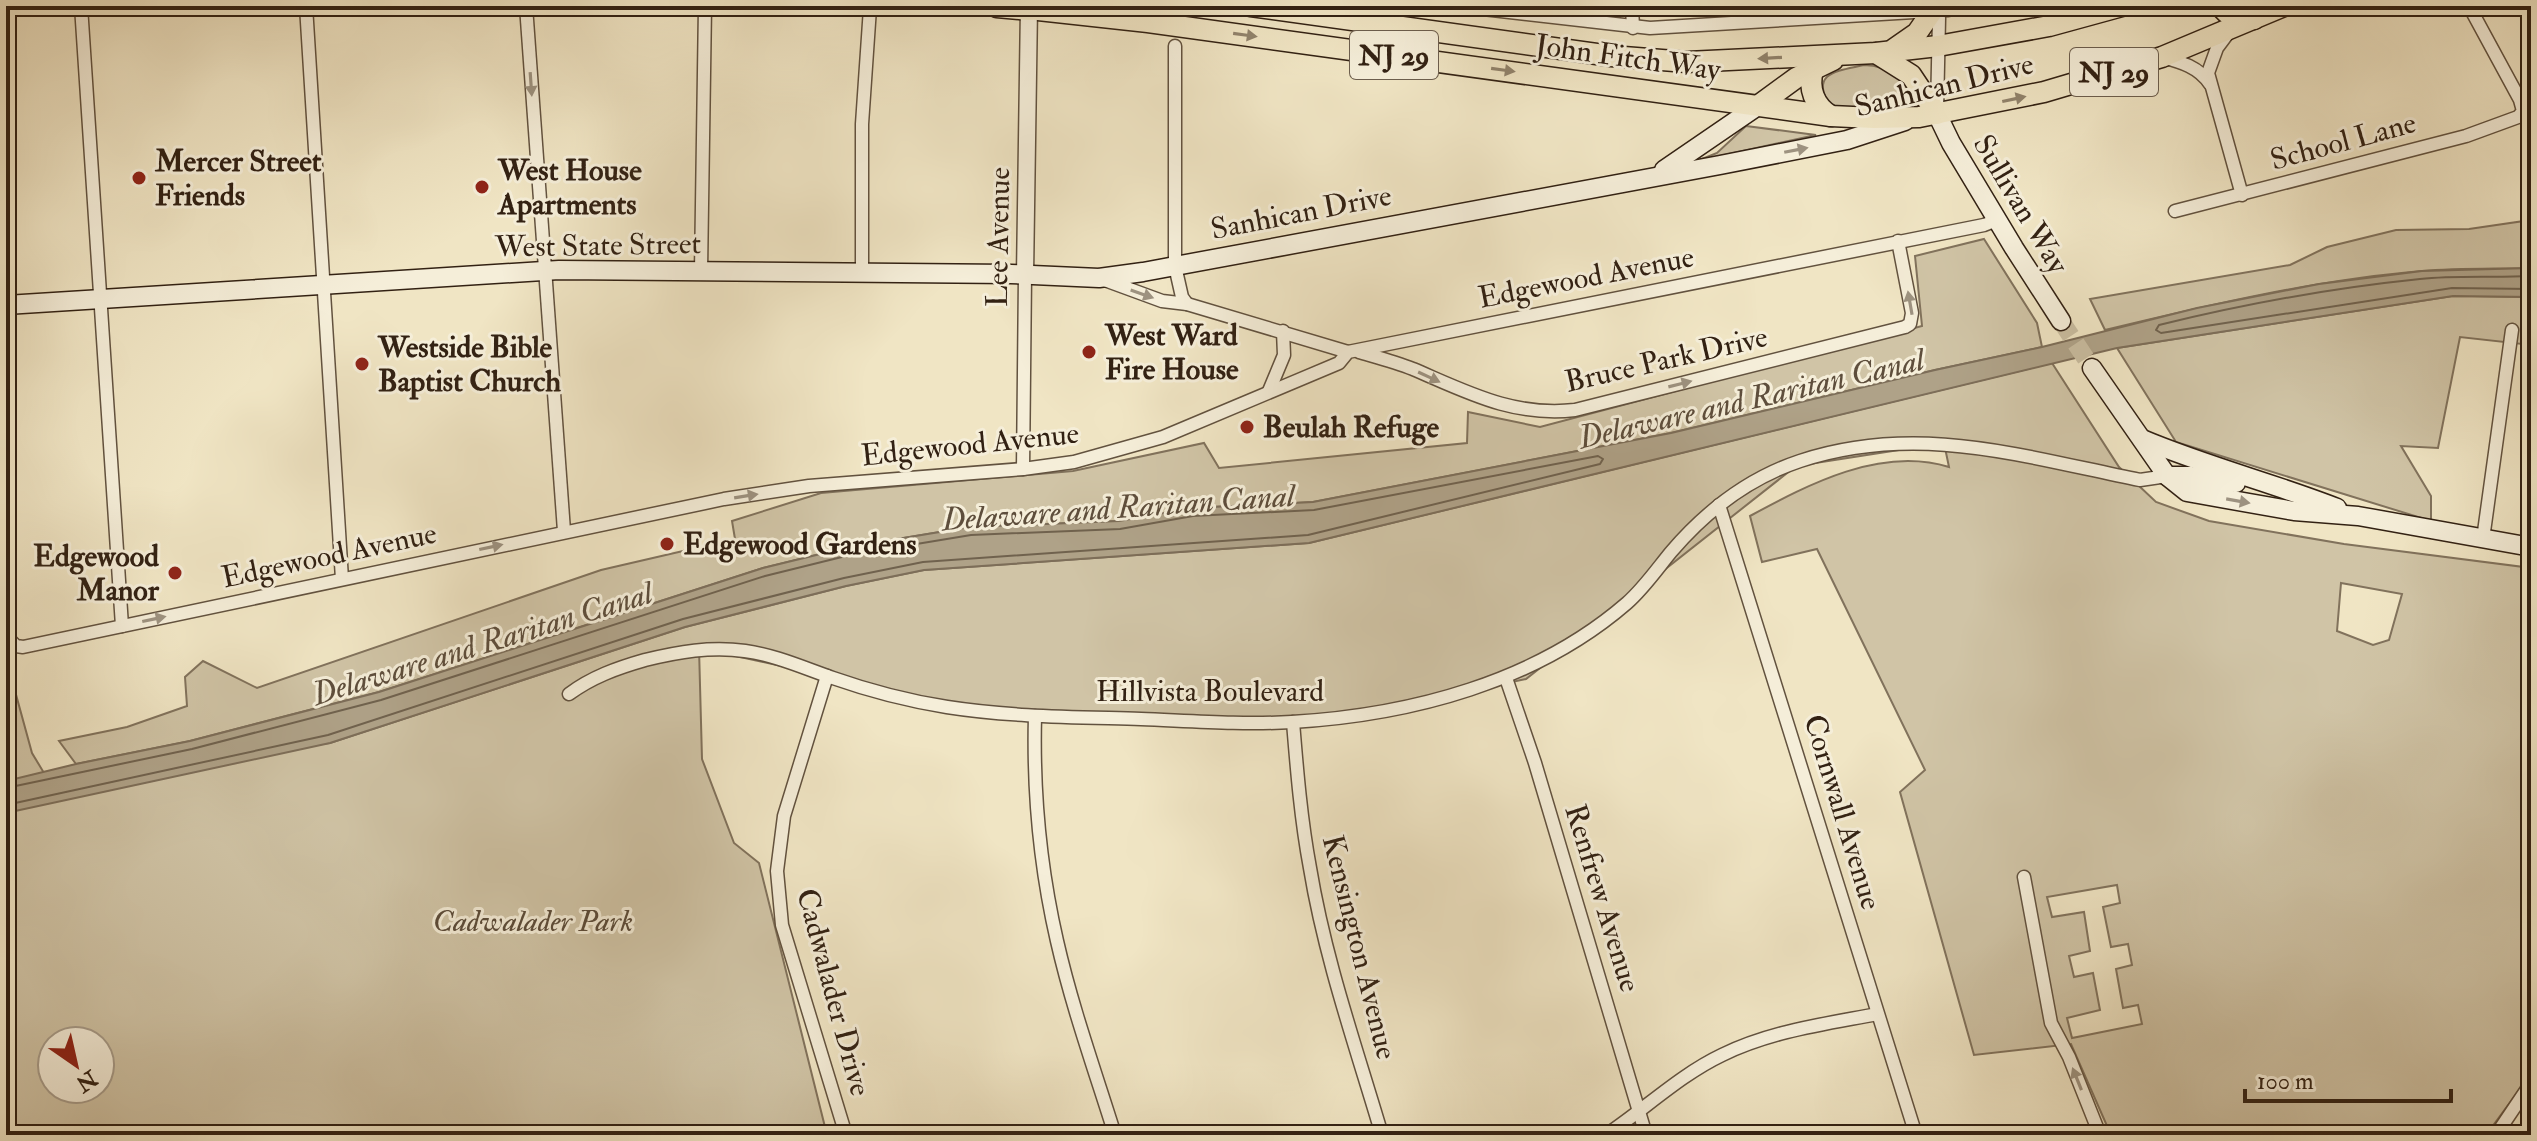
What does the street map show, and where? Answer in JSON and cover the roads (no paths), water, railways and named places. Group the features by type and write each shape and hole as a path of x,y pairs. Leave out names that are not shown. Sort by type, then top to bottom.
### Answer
{"highway":[{"name":"John Fitch Way","path":"997,6 1159,23 1831,116 1928,116"},
{"name":"John Fitch Way","path":"1251,6 1658,61 1848,55 1938,46 2020,33 2122,6"},
{"path":"2220,6 2227,13 2254,19"},
{"name":"Sanhican Drive","path":"1928,116 2056,89 2162,57 2284,6"},
{"path":"1928,116 1911,75 1883,52 1917,33 1932,8"},
{"path":"1759,105 1813,70 1848,55"},
{"path":"1813,70 1811,80 1816,100 1831,116"}],"main road":[{"name":"Sanhican Drive","path":"1655,176 1759,105"},
{"name":"Sanhican Drive","path":"1099,278 1847,140 1928,116"},
{"name":"Sullivan Way","path":"1928,116 1951,143 2061,321"},
{"name":"West State Street","path":"6,305 546,270 1099,278"},
{"path":"2092,368 2167,476 2187,492 2294,511 2358,516 2531,547"},
{"path":"2142,439 2196,461 2358,516"},
{"path":"2167,476 2271,485"}],"street":[{"path":"81,6 122,626"},
{"path":"306,6 342,579"},
{"path":"526,6 564,531"},
{"path":"701,271 705,6"},
{"path":"1457,6 1633,28 1971,6"},
{"path":"1632,6 1633,28"},
{"name":"School Lane","path":"2175,211 2466,136 2521,115 2520,100 2469,6"},
{"path":"862,273 862,124 870,8"},
{"name":"Lee Avenue","path":"1023,469 1029,8"},
{"path":"1928,116 1938,46 1939,18 1932,8"},
{"path":"2232,28 2217,48 2208,73 2242,195"},
{"path":"1175,46 1175,266 1182,297 1187,304"},
{"path":"2162,57 2194,68 2204,74 2210,84"},
{"name":"Edgewood Avenue","path":"6,636 16,646 23,647 724,499 809,486 1074,462 1138,446 1339,363 1352,351 1997,220"},
{"name":"Bruce Park Drive","path":"1352,351 1410,368 1481,399 1530,410 1575,410 1905,327 1910,324 1912,313 1898,241"},
{"name":"West State Street","path":"1099,278 1162,301 1187,304 1352,351"},
{"path":"2483,539 2512,330"},
{"path":"1269,391 1284,355 1283,331"},
{"name":"Hillvista Boulevard","path":"569,694 603,674 628,665 695,650 716,649 761,654 827,676 947,707 1035,716 1293,722 1391,709 1506,678 1567,646 1629,601 1697,523 1719,505 1759,479 1805,459 1853,448 1895,443 1961,444 2140,480 2167,476"},
{"name":"Cornwall Avenue","path":"1719,505 1916,1135"},
{"name":"Cadwalader Drive","path":"827,676 784,816 777,871 782,925 846,1135"},
{"name":"Renfrew Avenue","path":"1506,678 1535,763 1646,1135"},
{"path":"1035,716 1035,779 1045,882 1073,1000 1115,1135"},
{"name":"Kensington Avenue","path":"1293,722 1299,792 1314,889 1329,954 1382,1135"},
{"path":"2024,877 2051,1023 2069,1057 2100,1135"},
{"path":"1606,1135 1692,1072 1724,1054 1796,1029 1877,1014"},
{"path":"2496,1135 2531,1083"}],"water":[{"path":"2531,268 2531,297 2453,296 2117,348 1309,543 924,570 846,586 685,627 330,743 6,813 6,781 190,741 379,692 763,568 849,547 970,527 1119,521 1192,508 1313,502 1671,433 2197,308 2319,284 2422,271"}],"tunnel":[{"path":"2061,321 2092,368"}],"place":[{"name":"Mercer Street Friends","path":"139,178"},
{"name":"West House Apartments","path":"482,187"},
{"name":"West Ward Fire House","path":"1089,352"},
{"name":"Westside Bible Baptist Church","path":"362,364"},
{"name":"Beulah Refuge","path":"1247,427"},
{"name":"Edgewood Gardens","path":"667,544"},
{"name":"Edgewood Manor","path":"175,573"}],"water label":[{"name":"Delaware and Raritan Canal","path":"1751,398"},
{"name":"Delaware and Raritan Canal","path":"1118,507"},
{"name":"Delaware and Raritan Canal","path":"482,643"}],"park label":[{"name":"Cadwalader Park","path":"533,921"}]}
